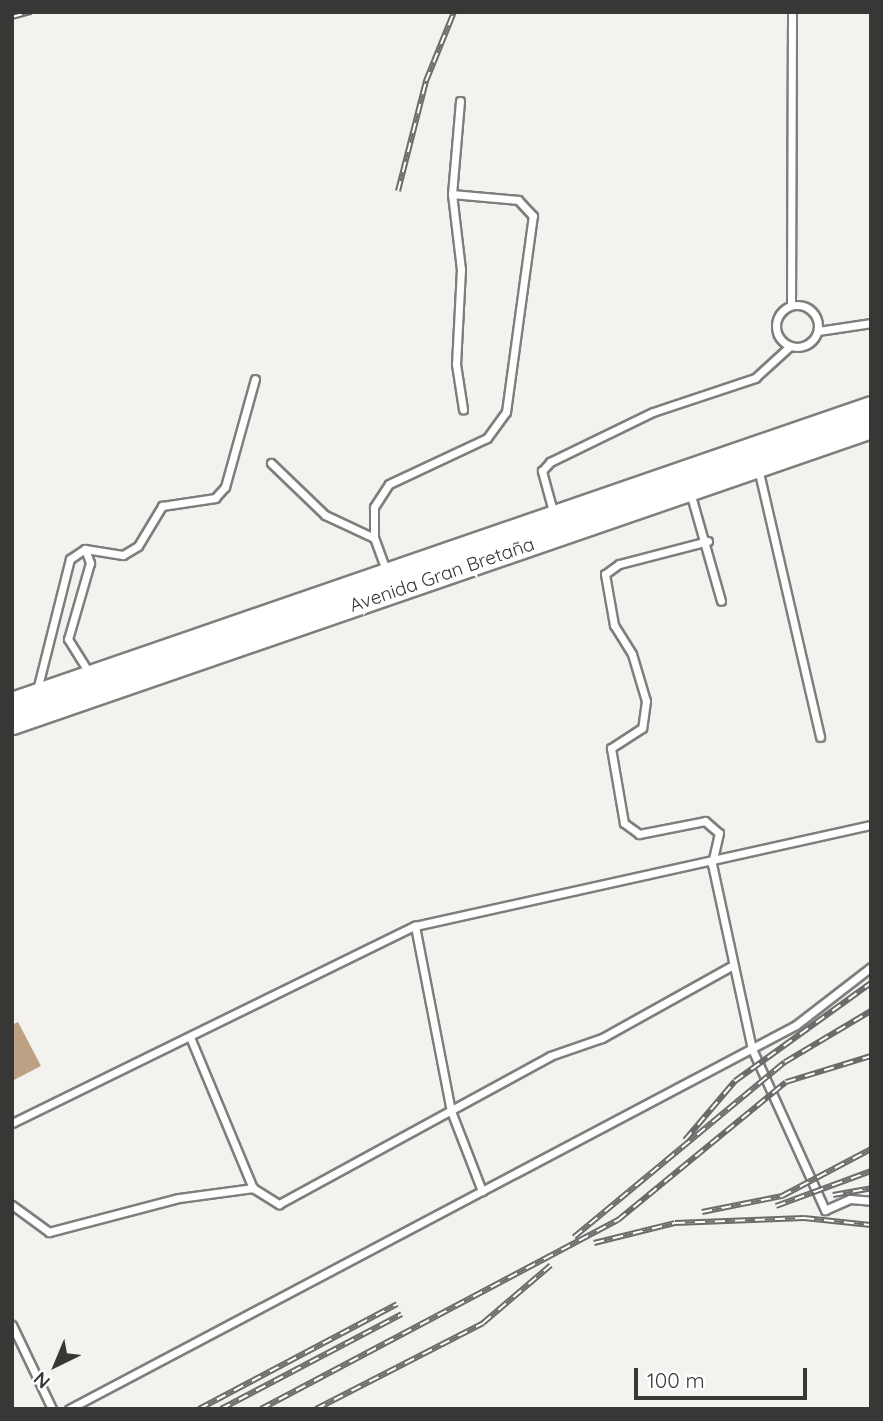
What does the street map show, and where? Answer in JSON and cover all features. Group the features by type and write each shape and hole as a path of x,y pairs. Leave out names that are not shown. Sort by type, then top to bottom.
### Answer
{"main road":[{"name":"Avenida Gran Bretaña","path":"12,703 871,407"},
{"name":"Avenida Gran Bretaña","path":"12,723 688,486 871,427"}],"lane":[{"path":"790,346 776,325 791,305 792,12"},
{"path":"460,101 452,194 461,269 456,365 463,409"},
{"path":"387,574 374,538 374,507 389,484 487,439 506,412 533,216 518,200 452,194"},
{"path":"791,305 808,308 818,331"},
{"path":"554,516 542,471 550,462 653,411 755,378 790,346 807,344 818,331 871,323"},
{"path":"35,696 57,622 70,559 85,549 123,555 138,546 162,506 215,498 225,486 255,379"},
{"path":"271,463 325,515 374,538"},
{"path":"757,463 820,737"},
{"path":"688,486 708,541 721,601"},
{"path":"708,541 619,564 606,574 604,590 646,701 642,728 611,748 624,823 639,834 705,821 719,833 712,863 752,1049 825,1210 850,1199 871,1201"},
{"path":"85,549 90,564 72,622 70,650 92,677"},
{"path":"57,622 72,622"},
{"path":"12,1123 415,926 712,863 871,825"},
{"path":"415,926 451,1111 482,1191"},
{"path":"190,1037 253,1188 264,1200 296,1199 451,1111 733,965"},
{"path":"69,1409 752,1049 814,1012 871,967"},
{"path":"12,1205 49,1232 179,1198 253,1188"},
{"path":"12,1325 52,1409"}],"shaded area":[{"path":"18,1022 41,1066 12,1081 12,1025"}],"railway":[{"path":"12,17 31,12"},
{"path":"398,191 426,81 454,12"},
{"path":"685,1140 735,1081 871,983"},
{"path":"574,1237 785,1062 871,1011"},
{"path":"261,1409 618,1220 786,1082 871,1056"},
{"path":"702,1212 782,1196 871,1149"},
{"path":"776,1206 871,1171"},
{"path":"833,1195 871,1188"},
{"path":"594,1243 675,1223 804,1218 871,1225"},
{"path":"316,1409 483,1323 551,1265"},
{"path":"199,1409 397,1304"},
{"path":"221,1409 402,1314"}]}
